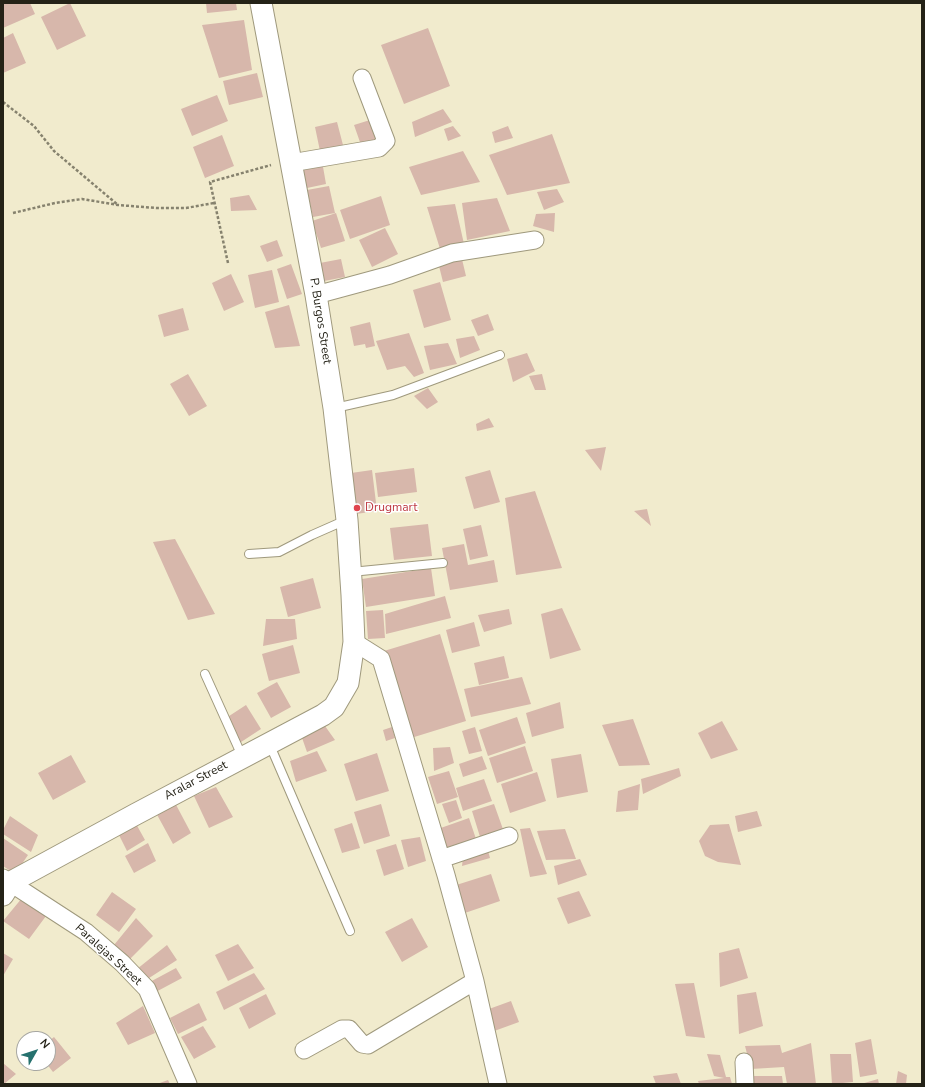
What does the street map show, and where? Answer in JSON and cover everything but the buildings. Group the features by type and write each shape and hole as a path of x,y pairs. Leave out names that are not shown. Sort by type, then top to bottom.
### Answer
{"street":[{"name":"P. Burgos Street","path":"261,3 316,295 334,408 346,520 354,642"},
{"path":"291,161 379,148 386,141 362,78"},
{"path":"316,295 390,275 452,253 535,240"},
{"path":"354,642 380,659 441,859 476,981 498,1084"},
{"name":"Aralar Street","path":"6,885 334,707 348,683 354,642"},
{"path":"441,859 509,836"},
{"name":"Paralejas Street","path":"6,885 86,932 122,963 147,989 188,1084"},
{"path":"304,1050 342,1029 349,1030 362,1044 368,1045 476,981"},
{"path":"744,1062 745,1084"}],"lane":[{"path":"334,408 393,395 500,355"},
{"path":"249,554 279,552 346,520"},
{"path":"350,572 443,563"},
{"path":"205,674 242,756"},
{"path":"269,742 350,931"}],"path":[{"path":"3,102 34,126 54,151 118,205"},
{"path":"228,263 210,182 291,161"},
{"path":"13,213 55,203 82,199 118,205 156,208 186,208 214,203"}],"place":[{"name":"Drugmart","path":"357,508"}]}
